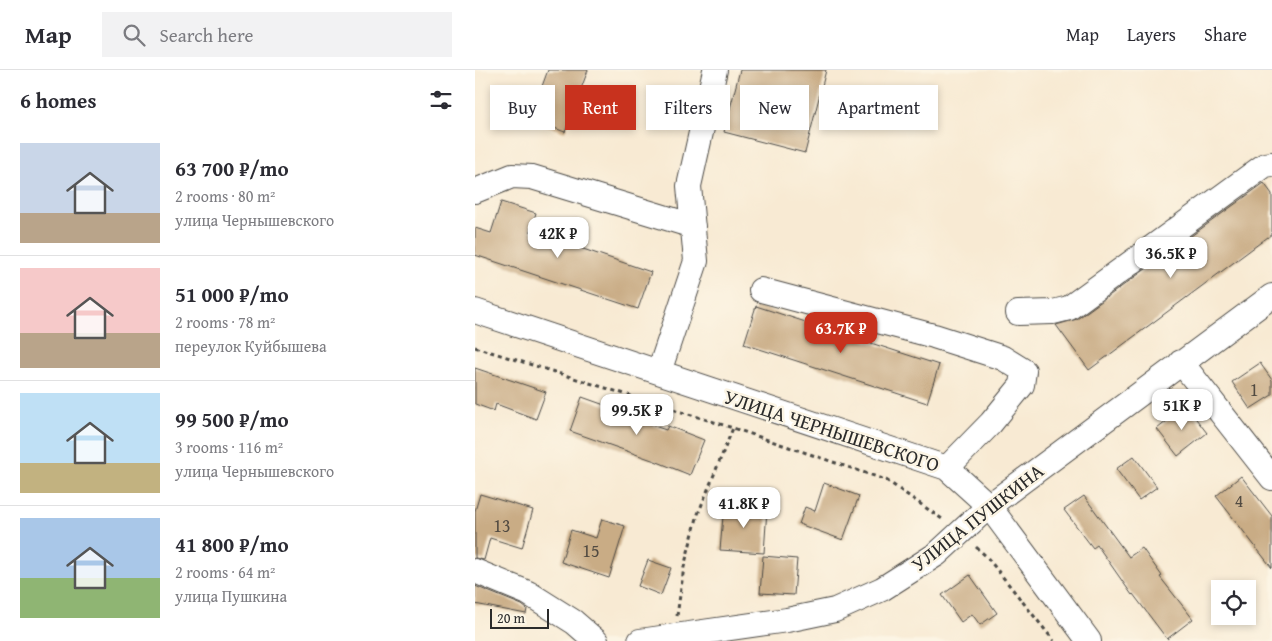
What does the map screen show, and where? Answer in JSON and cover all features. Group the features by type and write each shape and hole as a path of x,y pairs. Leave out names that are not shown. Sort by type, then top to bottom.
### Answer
{"street":[{"path":"659,372 696,261 689,186 715,70"},
{"path":"1018,313 1053,312 1069,308 1265,164 1272,164"},
{"path":"475,191 512,176 532,177 693,226"},
{"path":"761,290 934,336 1003,358 1024,371 1021,386 991,423 947,468"},
{"name":"УЛИЦА ПУШКИНА","path":"640,641 677,638 835,610 882,589 937,554 989,506 1272,296"},
{"name":"УЛИЦА ЧЕРНЫШЕВСКОГО","path":"475,311 947,468 989,506 1089,641"},
{"path":"1181,362 1272,478"},
{"path":"475,571 528,593 574,622 596,641"}],"path":[{"path":"475,347 733,428 887,480 960,532 986,556 1053,641"},
{"path":"677,638 677,608 683,570 698,514 733,428"}],"building":[{"path":"548,70 588,70 582,85 565,85 565,132 555,128 555,85 542,85"},
{"path":"740,70 826,70 822,85 819,85 819,98 805,153 724,132 725,130 730,130 730,109"},
{"path":"1264,183 1272,194 1272,234 1089,370 1056,325 1077,319"},
{"path":"501,202 536,213 530,231 651,272 638,309 475,255 475,228 491,233"},
{"path":"756,306 939,365 927,403 744,344"},
{"path":"1260,363 1272,380 1272,395 1250,409 1232,382"},
{"path":"475,368 546,392 536,419 496,404 494,411 475,404"},
{"path":"582,397 613,408 612,412 666,430 668,426 704,440 690,475 570,431"},
{"path":"1186,406 1207,433 1178,456 1157,429"},
{"path":"1134,456 1157,487 1139,500 1116,469"},
{"path":"1241,476 1272,516 1272,568 1216,496"},
{"path":"824,483 859,496 843,540 799,524 805,507 815,511"},
{"path":"480,494 533,510 522,548 490,538 484,560 475,558 475,511"},
{"path":"1084,496 1129,557 1142,548 1162,576 1160,577 1193,619 1167,639 1132,595 1097,545 1093,548 1064,510"},
{"path":"724,505 767,509 764,553 720,550"},
{"path":"602,519 625,526 609,578 561,562 571,530 596,538"},
{"path":"763,556 797,559 794,595 760,593"},
{"path":"648,560 671,568 661,595 638,586"},
{"path":"970,575 997,613 980,625 972,614 961,622 942,595"},
{"path":"475,586 522,605 527,609 526,614 475,604"}]}
